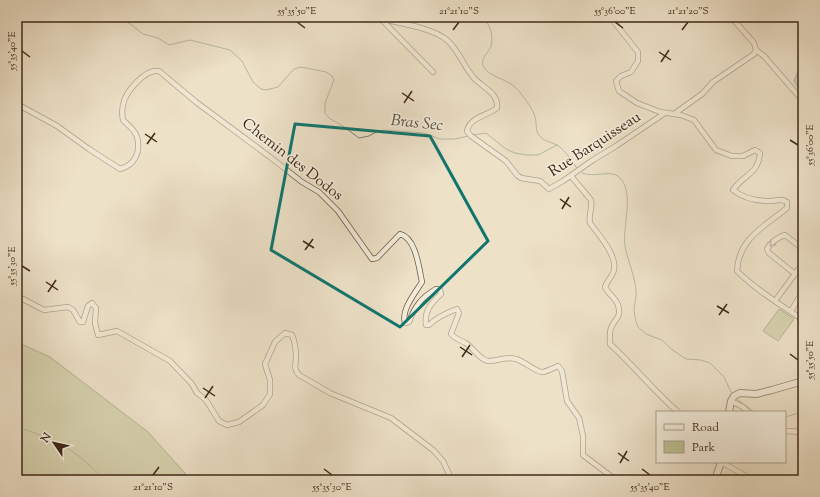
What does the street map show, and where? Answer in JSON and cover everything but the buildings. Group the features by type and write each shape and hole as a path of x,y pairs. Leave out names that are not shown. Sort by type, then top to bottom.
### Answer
{"main road":[{"path":"729,411 731,401 734,396 740,393 756,394 803,381"},
{"path":"715,480 721,463"}],"street":[{"path":"610,17 638,52 638,61 631,72 620,76 616,81 619,91 636,102 666,113 694,120 716,150 732,156 743,156 755,150 760,153 755,170 737,184 733,190 740,195 754,200 770,201 782,199 787,202 787,208 752,234 745,243 737,266 737,271 775,301 803,320"},
{"path":"731,17 754,43 756,50 764,56 803,101"},
{"path":"380,18 433,72"},
{"name":"Rue Barquisseau","path":"380,18 412,25 439,35 448,41 474,79 496,98 498,103 497,108 493,111 473,121 468,126 467,132 506,161 521,178 540,181 549,189 666,113"},
{"path":"674,114 702,94 713,82 754,54 756,50"},
{"name":"Chemin des Dodos","path":"17,104 57,126 89,150 120,169 128,167 134,161 138,146 137,136 123,120 123,104 126,95 136,83 148,73 155,70 159,71 196,102 302,182 319,192 338,210 372,259 377,258 400,234 404,235 413,246 419,264 422,282 409,303 403,318 405,323 408,322 415,307 426,295 436,289 440,290 441,294 431,304 426,312 426,325 429,325 434,320 446,313 457,309 459,313 451,334 468,344 487,361 506,358 517,359 540,372 545,372 558,366 562,372 567,401 579,418 583,436 583,455 616,480"},
{"path":"571,176 591,200 590,223 607,246 615,266 613,273 605,287 615,299 618,306 619,315 611,329 610,344 659,395 677,411"},
{"path":"795,274 769,253 767,249 769,245 780,236 785,235 803,249"},
{"path":"775,301 803,263"},
{"path":"790,311 801,298 803,291"},
{"path":"17,296 44,310 68,307 73,310 80,322 83,322 88,306 92,303 96,308 95,323 98,335 117,330 170,361 192,384 197,393 206,400 220,421 227,425 239,422 263,405 270,394 270,380 265,364 275,342 285,333 292,335 295,342 295,371 299,375 330,393 391,418 433,450 443,461 450,480"},
{"path":"731,401 747,411"},
{"path":"786,432 803,432"},
{"path":"723,463 753,480"}],"highlighted area":[{"path":"295,124 430,136 488,241 400,327 271,250"}],"green space":[{"path":"779,309 794,319 778,341 763,331"},
{"path":"17,342 50,357 148,432 191,480 17,480"}],"shaded area":[{"path":"803,71 803,89 797,86 794,81 797,73"}],"waterway":[{"name":"Bras Sec","path":"119,17 143,34 158,38 169,45 190,40 230,50 242,61 253,82 261,89 266,90 278,87 294,69 301,67 326,72 332,76 334,80 325,103 325,113 329,118 359,138 384,130 424,133 440,139 455,139 468,136"},
{"path":"443,17 452,20 467,17"},
{"path":"480,17 489,25 492,38 490,49 483,60 486,70 518,90 534,114 539,135 545,140 560,147 577,168"},
{"name":"Bras Sec","path":"473,135 486,133 506,149 515,153 527,155 538,155 557,145"},
{"path":"582,173 591,175 614,174 623,182 626,190 627,209 625,246 635,285 636,294 634,312 638,327 646,334 662,340 671,349 686,359 701,360 710,363 724,377 731,392"},
{"path":"738,400 753,411"},
{"path":"786,417 803,412"},
{"path":"17,427 47,438 69,449 105,480"}]}
